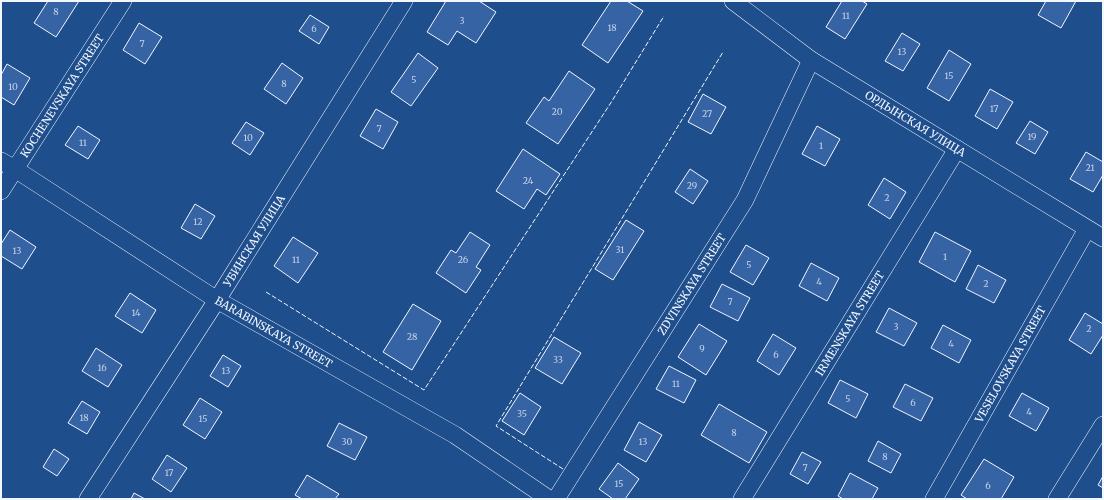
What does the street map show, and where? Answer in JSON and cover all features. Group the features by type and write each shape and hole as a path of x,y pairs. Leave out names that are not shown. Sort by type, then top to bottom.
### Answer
{"street":[{"name":"KOCHENEVSKAYA STREET","path":"1,191 8,165 123,1"},
{"name":"УБИНСКАЯ УЛИЦА","path":"88,499 216,300 404,1"},
{"name":"ОРДЫНСКАЯ УЛИЦА","path":"733,1 811,60 1103,238"},
{"name":"ZDVINSKAYA STREET","path":"556,499 745,200 811,60"},
{"name":"IRMENSKAYA STREET","path":"742,499 957,149"},
{"name":"BARABINSKAYA STREET","path":"8,165 216,300 455,434 549,499"},
{"name":"VESELOVSKAYA STREET","path":"934,499 1088,229"},
{"path":"1057,499 1103,425"}],"building":[{"path":"48,1 79,1 56,37 34,23"},
{"path":"446,1 479,1 496,12 476,43 457,31 448,45 427,32"},
{"path":"611,1 627,1 643,11 608,63 582,45"},
{"path":"842,1 862,1 867,4 845,39 826,27"},
{"path":"1046,1 1076,1 1061,28 1038,15"},
{"path":"310,15 329,27 319,44 299,31"},
{"path":"139,23 162,37 145,64 123,50"},
{"path":"902,33 920,44 903,71 885,61"},
{"path":"949,50 971,64 949,101 927,88"},
{"path":"418,53 438,68 411,106 391,92"},
{"path":"282,63 303,78 286,104 264,89"},
{"path":"7,64 30,78 14,105 1,97 1,75"},
{"path":"569,71 595,89 558,144 526,123 544,97 549,101"},
{"path":"990,89 1013,102 997,129 975,116"},
{"path":"703,94 726,107 711,134 688,122"},
{"path":"376,109 398,122 383,149 360,136"},
{"path":"1030,121 1048,132 1035,154 1016,143"},
{"path":"246,122 264,133 250,155 232,143"},
{"path":"78,126 100,140 88,159 65,145"},
{"path":"817,126 840,139 825,166 802,154"},
{"path":"523,149 560,174 546,195 537,189 524,209 496,191"},
{"path":"1086,152 1103,162 1103,175 1093,192 1070,179"},
{"path":"690,169 708,181 693,204 675,192"},
{"path":"884,178 906,192 890,219 868,205"},
{"path":"195,204 215,216 201,239 181,228"},
{"path":"626,220 644,231 613,280 595,269"},
{"path":"10,230 36,247 22,269 1,256 1,244"},
{"path":"470,232 490,245 476,267 481,270 466,293 436,273 451,250 456,253"},
{"path":"935,232 971,251 955,282 919,262"},
{"path":"293,237 318,253 298,283 274,266"},
{"path":"746,245 769,258 753,285 730,272"},
{"path":"811,263 839,278 827,301 799,286"},
{"path":"978,265 1006,280 994,303 966,289"},
{"path":"722,284 750,298 738,321 710,307"},
{"path":"130,293 156,310 142,333 115,316"},
{"path":"413,304 441,321 412,370 383,352"},
{"path":"889,308 917,323 904,346 876,332"},
{"path":"1085,313 1103,324 1103,335 1091,354 1069,340"},
{"path":"699,324 727,341 706,375 678,357"},
{"path":"943,325 971,340 959,363 931,348"},
{"path":"773,334 796,348 779,375 757,361"},
{"path":"554,337 581,353 562,384 535,368"},
{"path":"96,348 122,365 108,387 82,371"},
{"path":"223,355 241,366 228,387 210,376"},
{"path":"669,366 696,380 684,403 656,389"},
{"path":"840,380 868,394 856,418 828,403"},
{"path":"905,384 933,398 921,421 893,407"},
{"path":"520,393 541,407 524,435 502,421"},
{"path":"1022,393 1049,408 1036,431 1009,416"},
{"path":"200,398 222,412 205,439 183,425"},
{"path":"82,401 100,412 87,434 68,423"},
{"path":"719,404 767,432 749,463 701,435"},
{"path":"639,422 662,435 646,462 624,450"},
{"path":"339,423 367,437 355,460 327,446"},
{"path":"878,441 901,454 891,473 868,461"},
{"path":"54,449 69,459 57,476 43,467"},
{"path":"802,452 821,462 808,484 790,474"},
{"path":"167,455 187,468 171,492 152,479"},
{"path":"984,459 1014,477 1001,499 967,499 961,495"},
{"path":"618,463 639,479 625,499 613,499 599,489"},
{"path":"850,473 878,488 872,499 843,499 838,496"},
{"path":"307,475 339,494 335,499 302,499 295,495"},
{"path":"1103,476 1103,488 1098,485"},
{"path":"134,493 145,499 131,499"}],"fence":[{"path":"266,292 424,390 612,101 664,16"},
{"path":"563,469 496,426 723,52"}]}
